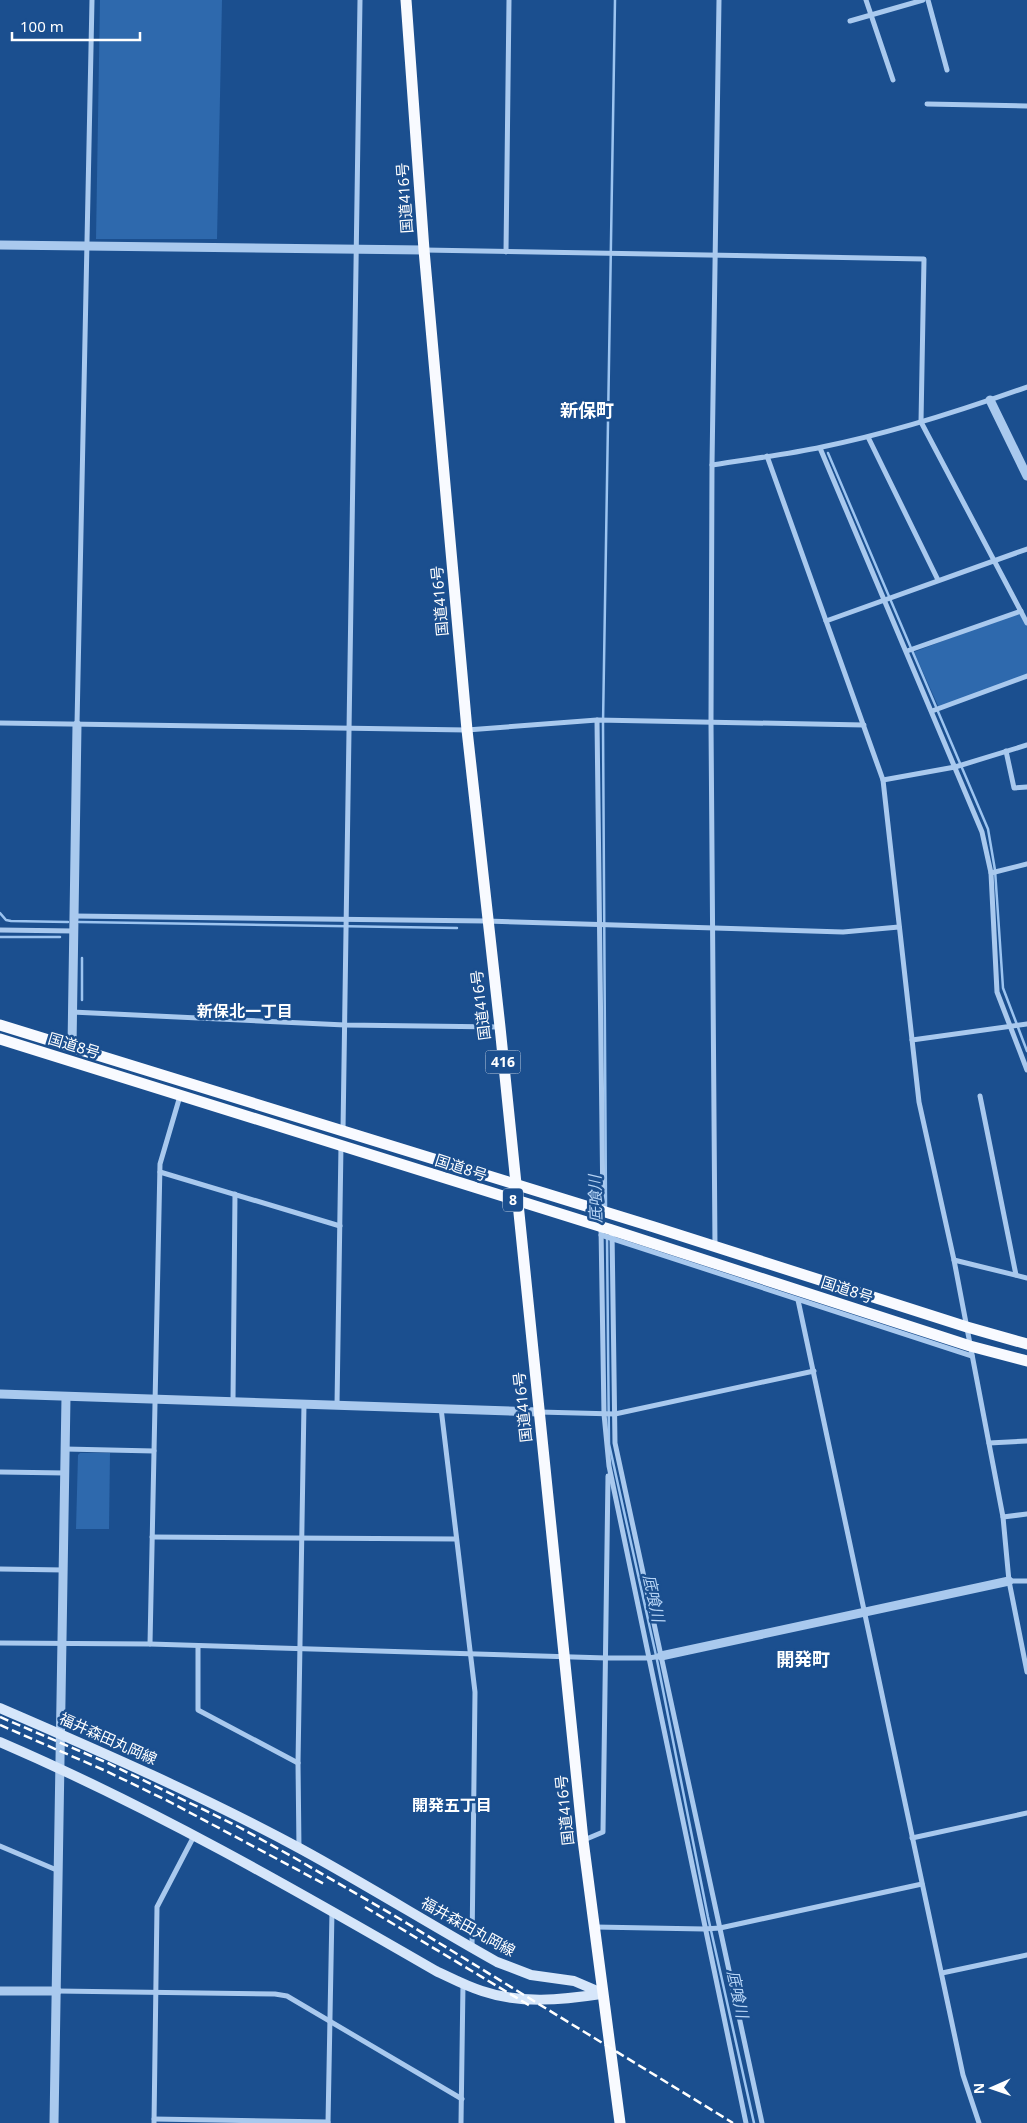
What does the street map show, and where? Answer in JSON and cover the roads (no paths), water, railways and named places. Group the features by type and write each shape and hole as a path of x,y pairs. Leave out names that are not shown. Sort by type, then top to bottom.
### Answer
{"highway":[{"name":"国道416号","path":"406,0 424,250 466,730 486,921 500,1027 583,1840 620,2123"},
{"name":"国道8号","path":"0,1025 967,1327 1027,1344"},
{"name":"国道8号","path":"0,1038 518,1201 613,1235 971,1351 1027,1360"}],"main road":[{"name":"福井森田丸岡線","path":"0,1708 144,1770 300,1848 472,1948 514,1970 531,1975 574,1981 602,1994"},
{"path":"0,1742 61,1768 194,1836 332,1911 436,1971 483,1992 529,1999 575,1998 602,1994"}],"street":[{"path":"72,1046 92,0"},
{"path":"343,1132 360,0"},
{"path":"506,252 509,0"},
{"path":"715,1247 710,723 719,0"},
{"path":"866,0 894,80"},
{"path":"850,21 923,0"},
{"path":"928,0 947,70"},
{"path":"927,104 1027,106"},
{"path":"0,245 924,259 921,422 1027,623"},
{"path":"712,465 820,448 868,437 921,422 1027,387"},
{"path":"990,400 1027,476"},
{"path":"868,437 938,580"},
{"path":"820,448 907,650 982,832 991,873 997,992 1027,1070"},
{"path":"767,456 883,780 919,1102 954,1260 989,1443 1003,1517 1009,1581 1027,1672"},
{"path":"826,621 1027,549"},
{"path":"907,650 1021,611"},
{"path":"932,710 1027,676"},
{"path":"0,723 466,730 597,720 864,725"},
{"path":"597,720 603,1212"},
{"path":"883,780 955,767 1027,745"},
{"path":"1006,751 1014,788 1027,787"},
{"path":"991,873 1027,864"},
{"path":"74,916 486,921 843,932 900,927"},
{"path":"0,930 74,931"},
{"path":"72,1012 345,1025 500,1027"},
{"path":"912,1040 1027,1024"},
{"path":"150,1644 160,1164 181,1094"},
{"path":"980,1096 1016,1275"},
{"path":"338,1405 341,1145"},
{"path":"160,1172 340,1226"},
{"path":"233,1402 235,1194"},
{"path":"601,1231 604,1414 609,1466 704,1930 746,2123"},
{"path":"762,2123 615,1443 613,1235 798,1300 971,1351"},
{"path":"954,1260 1027,1278"},
{"path":"798,1300 963,2075 979,2123"},
{"path":"0,1394 615,1414 814,1371"},
{"path":"54,2123 62,1735 66,1397"},
{"path":"300,1848 298,1763 299,1649 304,1404"},
{"path":"441,1408 475,1692 472,1948"},
{"path":"989,1443 1027,1441"},
{"path":"65,1449 154,1451"},
{"path":"583,1840 603,1832 609,1466"},
{"path":"0,1472 65,1473"},
{"path":"1003,1517 1027,1514"},
{"path":"152,1536 456,1540"},
{"path":"0,1569 64,1570"},
{"path":"0,1643 150,1644 649,1658 1009,1581 1027,1582"},
{"path":"198,1646 198,1710 298,1763"},
{"path":"912,1838 1027,1813"},
{"path":"194,1836 157,1908 154,2121 328,2123 332,1911"},
{"path":"0,1846 59,1871"},
{"path":"593,1927 704,1930 720,1928 922,1884"},
{"path":"942,1973 1027,1955"},
{"path":"461,2123 464,1984"},
{"path":"0,1991 282,1995 330,2021 462,2099"}],"waterway":[{"path":"606,1208 603,724 615,0"},
{"path":"828,453 988,829 995,870 1003,988 1027,1051"},
{"path":"0,913 6,920 11,921 68,922"},
{"path":"79,922 457,928"},
{"path":"0,937 60,937"},
{"path":"82,958 82,1000"},
{"name":"底喰川","path":"607,1236 609,1444 657,1660 708,1917 754,2123"}],"railway":[{"path":"0,1717 110,1764 237,1826 293,1857 400,1919 733,2123"},
{"path":"0,1725 106,1771 170,1802 326,1885"},
{"path":"365,1907 532,2007"}],"district":[{"name":"新保町","path":"587,411"},
{"name":"新保北一丁目","path":"245,1011"},
{"name":"開発町","path":"803,1660"},
{"name":"開発五丁目","path":"452,1805"}]}
